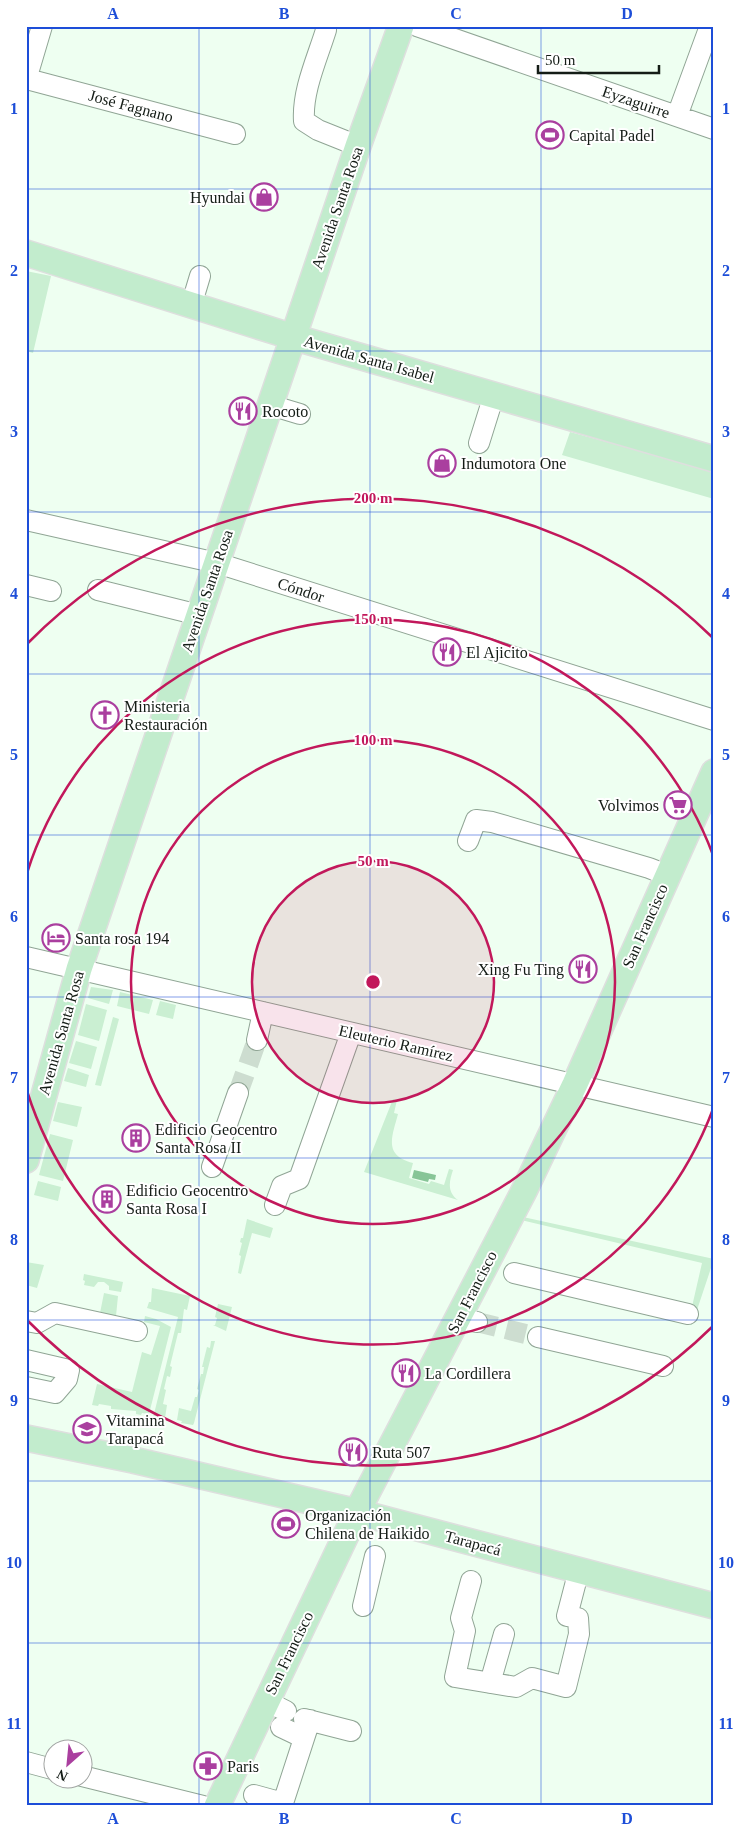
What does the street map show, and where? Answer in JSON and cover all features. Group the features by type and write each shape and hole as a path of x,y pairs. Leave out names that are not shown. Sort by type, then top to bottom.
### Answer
{"main road":[{"name":"Avenida Santa Rosa","path":"26,1160 79,969 358,146 402,26"},
{"name":"Avenida Santa Isabel","path":"26,253 293,337 714,458"},
{"name":"San Francisco","path":"217,1806 278,1713 357,1512 499,1269 525,1189 575,1084 714,772"},
{"name":"Tarapacá","path":"26,1438 133,1460 357,1512 714,1606"}],"street":[{"path":"26,79 42,26"},
{"path":"326,26 306,95 303,109 304,121 318,130 358,146"},
{"name":"Eyzaguirre","path":"417,26 714,128"},
{"path":"677,116 710,26"},
{"name":"José Fagnano","path":"26,79 235,134"},
{"path":"191,306 200,276"},
{"path":"479,443 494,395"},
{"path":"270,405 300,414"},
{"name":"Cóndor","path":"26,520 217,563 714,720"},
{"path":"26,585 52,591"},
{"path":"98,590 199,615"},
{"path":"468,841 476,820 492,822 667,875"},
{"name":"Eleuterio Ramírez","path":"26,956 714,1117"},
{"path":"257,1040 263,1012"},
{"path":"275,1205 282,1186 299,1179 352,1033"},
{"path":"212,1167 238,1093"},
{"path":"499,1269 688,1314"},
{"path":"26,1320 37,1323 55,1312 137,1331"},
{"path":"538,1337 663,1366"},
{"path":"26,1360 69,1370 68,1379 55,1393 26,1387"},
{"path":"363,1606 375,1556"},
{"path":"470,1581 461,1618 465,1631 455,1677 516,1687 532,1678 566,1687 579,1634 573,1617 584,1572"},
{"path":"490,1683 504,1634"},
{"path":"278,1713 306,1726 351,1730"},
{"path":"254,1794 283,1803 306,1726"},
{"path":"26,1762 42,1766"},
{"path":"92,1778 203,1806"}],"shaded area":[{"path":"26,271 51,276 33,353 26,351"},
{"path":"570,432 714,471 714,499 562,455"},
{"path":"91,987 113,990 109,1004 88,998"},
{"path":"120,992 153,1000 149,1014 117,1006"},
{"path":"160,1001 176,1005 173,1019 156,1015"},
{"path":"86,1004 107,1010 99,1041 78,1035"},
{"path":"113,1017 119,1019 101,1086 95,1085"},
{"path":"76,1041 97,1047 91,1069 69,1063"},
{"path":"68,1068 89,1075 86,1087 64,1081"},
{"path":"393,1099 397,1100 394,1113 398,1114 392,1138 393,1150 403,1160 413,1163 409,1178 429,1184 431,1181 444,1185 449,1169 453,1170 450,1186 452,1194 458,1200 364,1172"},
{"path":"58,1102 82,1107 77,1127 53,1121"},
{"path":"50,1134 73,1140 63,1181 39,1175"},
{"path":"414,1170 436,1175 435,1180 429,1179 428,1182 412,1178"},
{"path":"38,1181 61,1187 58,1201 34,1195"},
{"path":"523,1217 714,1259 692,1325 688,1324 702,1263 521,1220"},
{"path":"247,1219 273,1228 270,1238 252,1233 241,1274 238,1273 242,1243 240,1242 241,1238 243,1238"},
{"path":"26,1262 44,1265 37,1288 26,1285"},
{"path":"84,1274 123,1282 121,1292 109,1290 109,1286 104,1282 98,1282 94,1287 84,1285"},
{"path":"152,1288 190,1296 187,1310 184,1309 181,1333 178,1333 170,1366 172,1367 170,1377 167,1376 163,1404 167,1405 165,1418 162,1417 161,1419 153,1418 178,1317 147,1308 149,1302 151,1302"},
{"path":"104,1293 118,1296 116,1316 100,1313"},
{"path":"218,1304 232,1307 226,1331 213,1325 215,1325 217,1318 215,1317"},
{"path":"145,1316 156,1319 171,1327 149,1414 142,1413 141,1415 136,1414 136,1411 111,1409 111,1406 99,1404 98,1406 92,1405 97,1384 132,1392 142,1352 151,1355 160,1326 144,1322"},
{"path":"211,1341 215,1341 194,1423 193,1425 181,1423 182,1421 177,1420 179,1408 191,1411 199,1390 197,1389 201,1374 203,1374 204,1367 202,1367 207,1347 210,1348"}],"tunnel":[{"path":"238,1093 257,1040"},
{"path":"477,1322 538,1337"}],"place":[{"name":"Capital Padel","path":"550,135"},
{"name":"Hyundai","path":"264,197"},
{"name":"Rocoto","path":"243,411"},
{"name":"Indumotora One","path":"442,463"},
{"name":"El Ajicito","path":"447,652"},
{"name":"Ministeria Restauración","path":"105,715"},
{"name":"Volvimos","path":"678,805"},
{"name":"Santa rosa 194","path":"56,938"},
{"name":"Xing Fu Ting","path":"583,969"},
{"name":"Edificio Geocentro Santa Rosa II","path":"136,1138"},
{"name":"Edificio Geocentro Santa Rosa I","path":"107,1199"},
{"name":"La Cordillera","path":"406,1373"},
{"name":"Vitamina Tarapacá","path":"87,1429"},
{"name":"Ruta 507","path":"353,1452"},
{"name":"Organización Chilena de Haikido","path":"286,1524"},
{"name":"Paris","path":"208,1766"}]}
